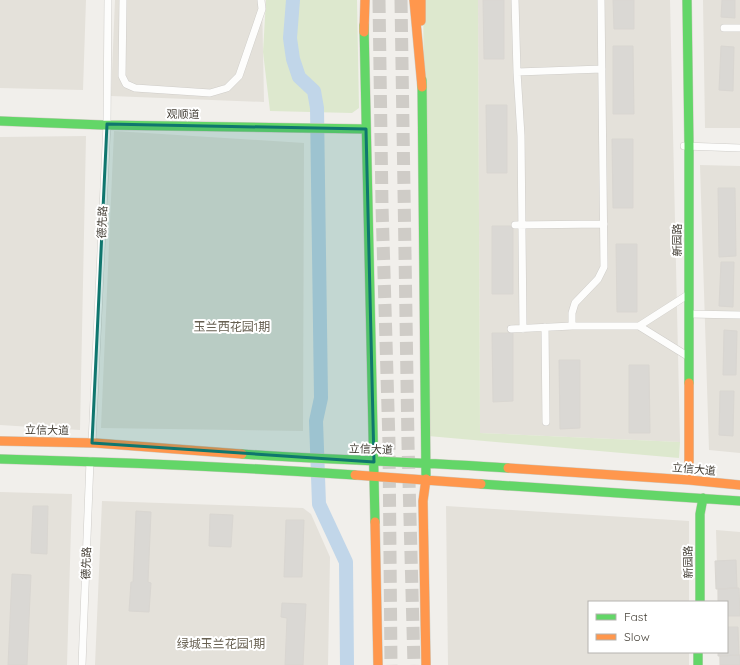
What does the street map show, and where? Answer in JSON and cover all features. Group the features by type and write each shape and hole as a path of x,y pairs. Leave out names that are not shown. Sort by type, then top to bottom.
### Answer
{"main road":[{"path":"364,0 372,442 374,462 378,665"},
{"path":"414,0 422,87"},
{"path":"421,0 426,479 423,501 426,665"},
{"name":"新园路","path":"683,0 688,295 688,480"},
{"name":"新园路","path":"686,146 687,0"},
{"name":"观顺道","path":"0,117 105,122"},
{"name":"观顺道","path":"0,121 366,127"},
{"name":"新园路","path":"688,295 688,356"},
{"name":"立信大道","path":"0,441 90,443 298,458 425,463 688,480 740,485"},
{"path":"0,459 250,468 740,501"},
{"name":"新园路","path":"697,601 696,514 701,498"},
{"name":"新园路","path":"700,601 701,498"},
{"path":"698,653 698,665"},
{"path":"701,653 701,665"}],"street":[{"name":"德先路","path":"104,0 105,122"},
{"name":"德先路","path":"90,443 105,122 108,0"},
{"path":"123,0 122,76 126,84 135,88 210,93 227,88 239,76 262,8 261,0"},
{"path":"515,0 521,136 519,225 523,328"},
{"path":"572,326 572,313 575,303 598,279 604,267 601,0"},
{"path":"724,28 740,28"},
{"path":"517,72 602,69"},
{"path":"686,146 740,148"},
{"path":"519,225 604,224"},
{"path":"639,326 688,295"},
{"path":"689,314 740,315"},
{"path":"511,329 572,326 639,326 688,356"},
{"path":"545,327 546,422"},
{"name":"德先路","path":"78,665 88,461"},
{"name":"德先路","path":"82,665 88,461"}],"highlighted area":[{"path":"107,124 366,129 374,462 92,443"}],"shaded area":[{"path":"0,0 86,0 83,90 0,88"},
{"path":"115,0 262,0 264,102 111,96"},
{"path":"478,0 670,0 680,442 480,433"},
{"path":"703,0 740,0 740,128 705,128"},
{"path":"114,131 304,143 303,431 101,428"},
{"path":"86,136 80,430 0,425 0,137"},
{"path":"700,165 740,166 740,453 709,450"},
{"path":"0,492 72,494 67,665 0,665"},
{"path":"102,501 303,508 311,514 330,557 328,665 95,665"},
{"path":"446,506 689,521 689,601 588,601 588,653 689,653 689,665 448,665"},
{"path":"716,530 740,532 740,665 720,665 719,653 728,653 728,601 718,601"}],"green space":[{"path":"266,0 357,0 359,108 352,113 270,111 263,52"},
{"path":"423,0 478,0 480,433 680,442 679,458 428,436"}],"building":[{"path":"483,0 504,0 504,59 484,59"},
{"path":"613,0 634,0 634,29 614,29"},
{"path":"722,0 735,0 735,18 721,17"},
{"path":"613,46 633,46 634,114 613,114"},
{"path":"721,46 734,47 733,91 719,90"},
{"path":"486,105 507,105 507,173 487,173"},
{"path":"612,139 633,139 633,208 613,208"},
{"path":"718,188 735,188 736,256 719,257"},
{"path":"492,226 513,226 513,294 492,294"},
{"path":"616,244 637,244 637,312 617,312"},
{"path":"721,262 734,262 733,307 719,306"},
{"path":"724,330 737,331 736,375 723,375"},
{"path":"492,333 513,333 513,401 493,402"},
{"path":"559,360 580,360 580,428 560,429"},
{"path":"629,365 649,365 650,433 629,433"},
{"path":"720,391 734,391 733,436 719,435"},
{"path":"33,506 48,506 47,554 31,553"},
{"path":"136,511 151,512 148,582 151,583 149,612 129,611 131,582 133,582"},
{"path":"210,514 233,515 231,547 209,546"},
{"path":"286,520 304,520 302,577 284,577"},
{"path":"736,560 737,588 716,589 715,561"},
{"path":"12,574 31,575 27,665 8,665"},
{"path":"739,588 740,616 728,616 728,601 718,601 718,589"},
{"path":"282,603 306,604 303,665 285,665 287,618 281,617"},
{"path":"728,627 738,627 739,655 718,656 718,653 728,653"},
{"path":"740,655 740,665 720,665 720,656"}],"waterway":[{"path":"293,0 290,38 293,59 299,77 314,91 317,108 321,398 316,421 319,504 346,562 347,665"}],"tunnel":[{"path":"379,0 382,206 389,443 391,665"},
{"path":"401,0 408,444 414,665"}],"traffic: fast":[{"path":"687,0 689,146 689,383"},
{"path":"364,25 375,522"},
{"path":"422,80 426,479"},
{"path":"0,121 103,125 366,129"},
{"path":"242,454 508,468"},
{"path":"0,459 178,465 355,475"},
{"path":"481,484 740,501"},
{"path":"700,601 700,514 703,498"},
{"path":"698,653 698,665"}],"traffic: slow":[{"path":"364,32 365,0"},
{"path":"414,0 422,87"},
{"path":"421,0 421,21"},
{"path":"689,383 689,480"},
{"path":"0,441 95,443 242,454"},
{"path":"508,468 689,480 740,485"},
{"path":"355,475 481,484"},
{"path":"426,479 423,501 426,665"},
{"path":"375,522 378,665"}],"district":[{"name":"玉兰西花园1期","path":"232,326"},
{"name":"绿城玉兰花园1期","path":"221,643"}]}
